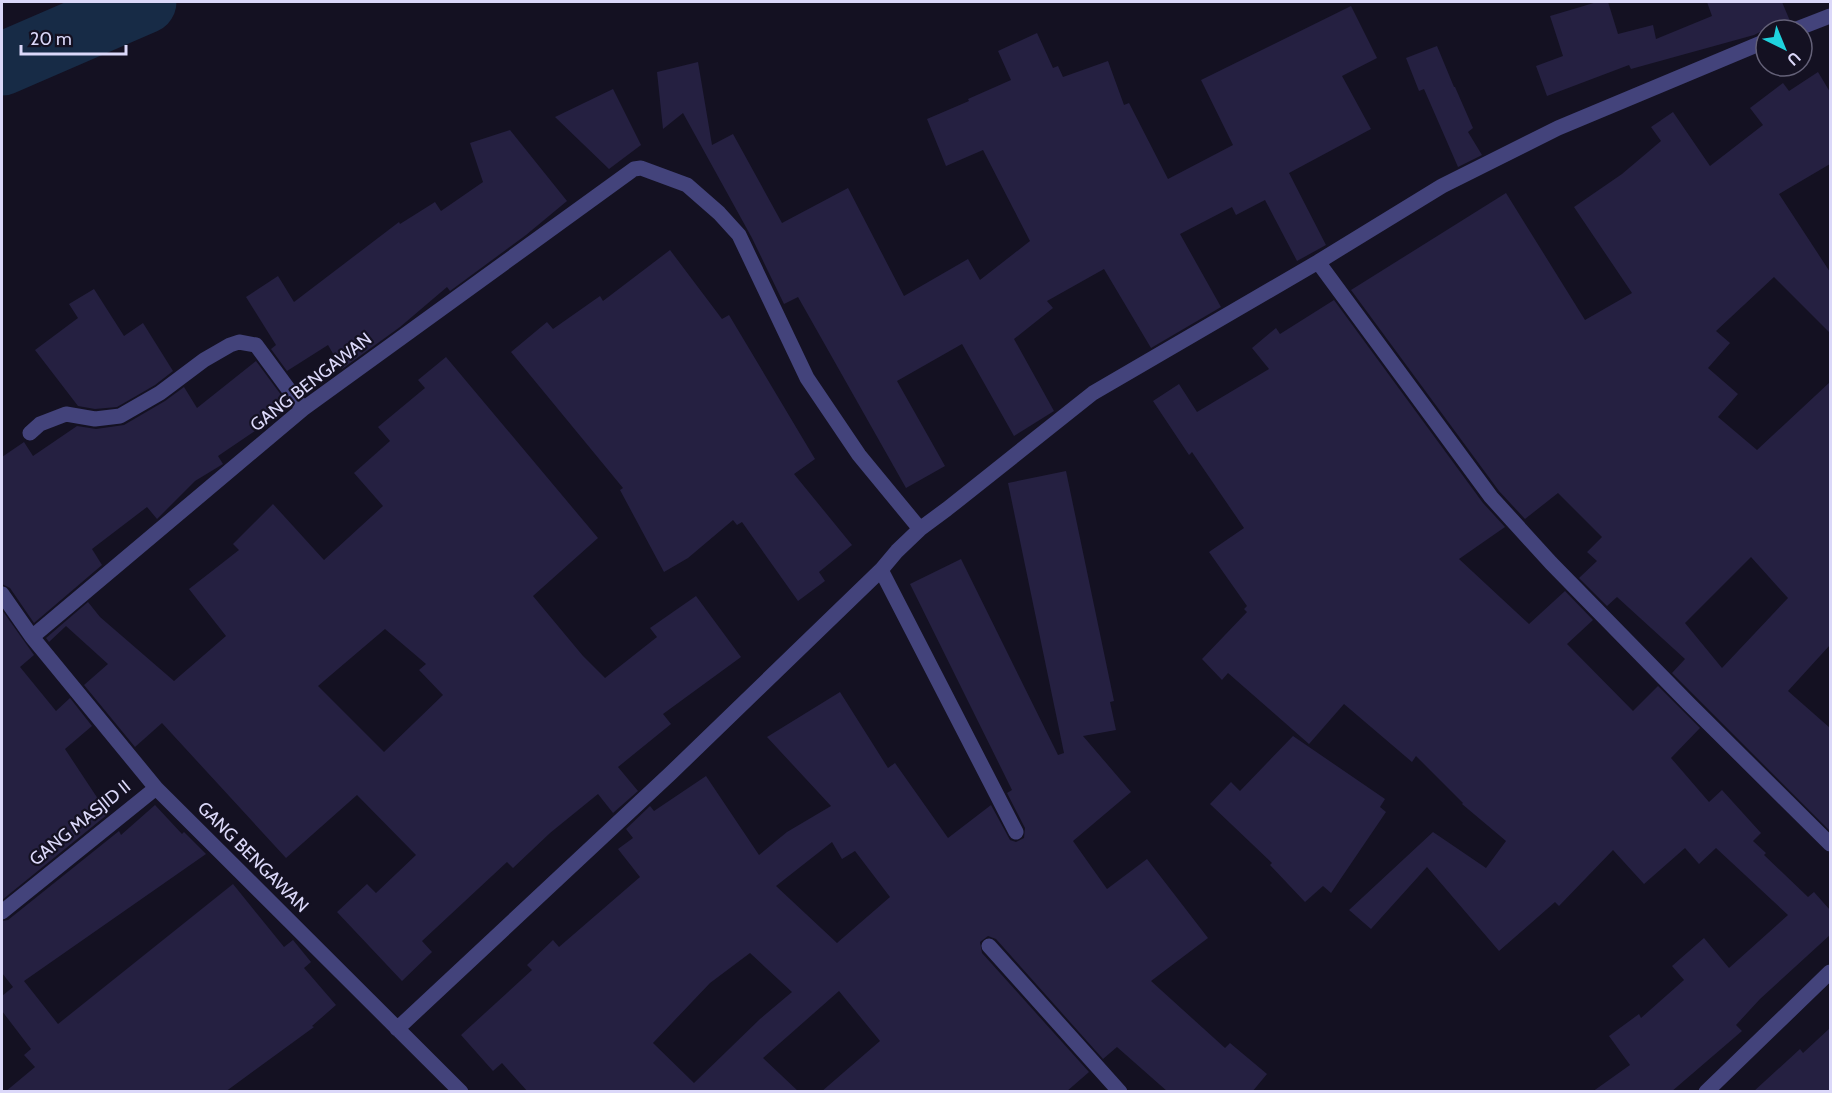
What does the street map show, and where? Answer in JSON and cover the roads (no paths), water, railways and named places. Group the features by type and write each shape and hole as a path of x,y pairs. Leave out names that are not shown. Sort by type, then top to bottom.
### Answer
{"street":[{"path":"1814,22 1830,16"},
{"path":"397,1029 671,774 881,570 920,529 1093,393 1318,262 1442,186 1558,128 1754,46"},
{"name":"GANG BENGAWAN","path":"32,637 303,409 626,172 642,168 687,185 719,213 739,235 807,378 859,455 920,529"},
{"path":"1318,262 1491,497 1632,645 1830,844"},
{"path":"30,433 40,424 66,414 94,419 120,416 160,393 204,360 239,342 256,345 303,409"},
{"path":"881,570 1016,832"},
{"name":"GANG BENGAWAN","path":"2,594 32,637 156,788 462,1092"},
{"name":"GANG MASJID II","path":"2,912 156,788"},
{"path":"989,946 1120,1092"},
{"path":"1706,1092 1830,972"}],"waterway":[{"path":"2,64 145,2"}]}
